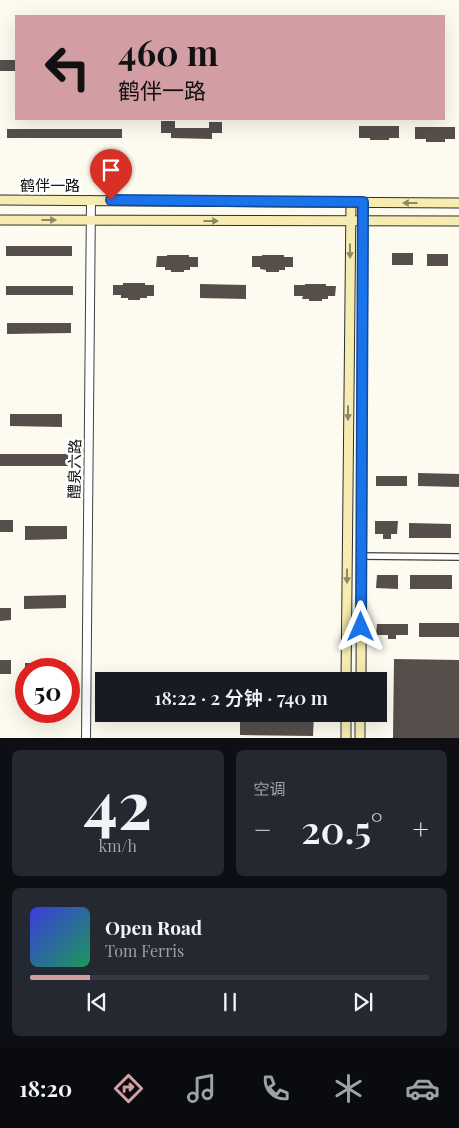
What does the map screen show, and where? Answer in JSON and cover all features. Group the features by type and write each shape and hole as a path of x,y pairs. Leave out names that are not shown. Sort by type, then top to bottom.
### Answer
{"main road":[{"name":"鹤伴一路","path":"0,200 459,203"},
{"path":"346,672 351,202"},
{"path":"360,672 363,202"},
{"path":"0,220 459,221"},
{"path":"346,722 346,738"},
{"path":"360,722 360,738"}],"street":[{"name":"醴泉六路","path":"86,738 91,200"},
{"path":"361,556 459,556"}],"building":[{"path":"0,60 15,60 15,71 0,71"},
{"path":"161,121 175,121 175,128 209,128 209,122 222,122 222,133 212,133 212,139 171,138 171,133 161,133"},
{"path":"359,126 399,126 399,138 370,140 370,138 359,138"},
{"path":"415,127 455,127 455,139 445,139 445,142 426,142 426,139 415,139"},
{"path":"7,129 122,129 122,138 7,138"},
{"path":"6,246 72,246 72,256 6,256"},
{"path":"392,253 413,253 413,265 392,265"},
{"path":"427,254 448,254 448,266 427,266"},
{"path":"157,256 198,257 198,267 190,267 190,270 184,270 184,272 171,272 171,270 165,270 165,267 156,267"},
{"path":"252,256 293,257 293,267 285,267 285,270 279,270 279,272 266,272 266,270 260,269 260,267 252,267"},
{"path":"123,283 154,285 154,296 140,298 140,300 128,300 128,298 121,298 121,295 113,295 113,285 123,285"},
{"path":"200,284 246,285 246,299 200,298"},
{"path":"294,285 336,286 335,296 328,296 328,299 322,299 322,301 309,301 309,299 302,299 303,296 294,296"},
{"path":"6,286 73,286 73,295 6,295"},
{"path":"7,323 71,323 71,333 7,334"},
{"path":"10,414 62,414 62,427 10,426"},
{"path":"0,454 68,454 68,466 0,466"},
{"path":"418,473 459,474 459,487 418,486"},
{"path":"376,476 407,476 407,486 376,486"},
{"path":"0,520 13,520 13,532 0,532"},
{"path":"375,521 398,521 397,534 391,534 391,539 383,539 383,534 375,534"},
{"path":"409,523 451,524 451,538 409,538"},
{"path":"25,526 67,526 67,539 25,540"},
{"path":"377,575 398,575 398,589 376,588"},
{"path":"410,575 452,575 452,589 410,589"},
{"path":"66,595 66,608 24,609 24,596"},
{"path":"0,608 11,608 11,620 0,621"},
{"path":"419,623 459,623 459,637 419,637"},
{"path":"377,624 408,624 408,635 396,635 396,639 388,639 388,635 376,635"},
{"path":"394,659 459,660 459,738 393,738"},
{"path":"0,660 11,660 11,674 0,674"},
{"path":"240,722 314,722 313,736 240,735"}],"route":[{"path":"111,200 363,202 361,627"}]}
